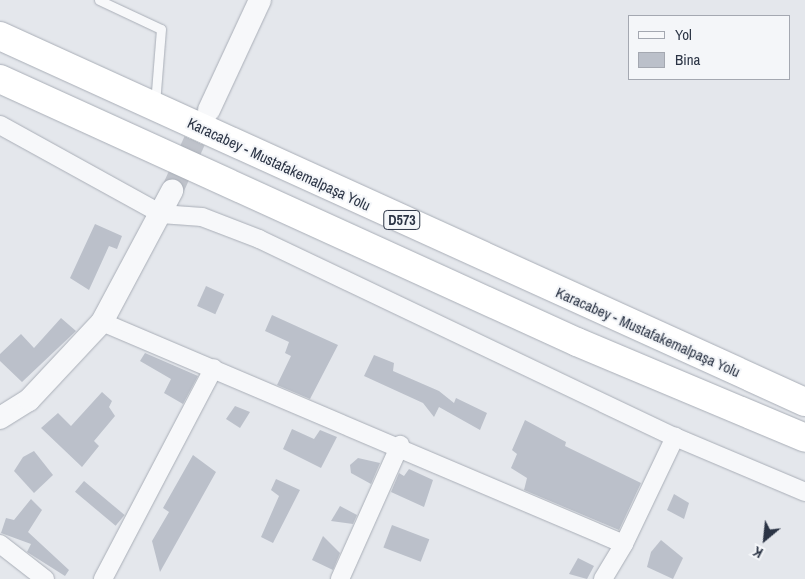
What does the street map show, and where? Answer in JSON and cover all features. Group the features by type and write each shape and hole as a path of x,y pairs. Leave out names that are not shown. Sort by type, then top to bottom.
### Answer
{"highway":[{"name":"Karacabey - Mustafakemalpaşa Yolu","path":"0,36 805,402"},
{"name":"D573","path":"0,80 577,342 805,438"}],"street":[{"path":"209,110 260,0"},
{"path":"0,125 161,214 202,217 259,239 675,437 805,492"},
{"path":"0,418 29,400 102,322 161,214 172,190"},
{"path":"102,322 400,445 624,544"},
{"path":"104,579 214,368"},
{"path":"602,579 624,544 675,437"},
{"path":"340,579 400,445"},
{"path":"0,544 45,579"}],"lane":[{"path":"99,0 161,29 155,107"}],"building":[{"path":"95,224 122,236 117,249 109,246 89,290 70,278"},
{"path":"206,286 224,294 215,314 197,306"},
{"path":"272,315 338,345 310,399 277,385 291,356 285,353 289,342 265,331"},
{"path":"61,318 76,331 22,382 0,361 0,354 21,334 34,348"},
{"path":"145,353 198,376 183,404 164,393 171,379 140,361"},
{"path":"374,355 394,363 393,371 439,391 454,403 456,398 487,413 480,430 439,407 434,417 423,403 364,376"},
{"path":"102,392 112,401 109,407 115,416 94,441 99,446 82,467 41,428 58,413 71,426"},
{"path":"235,406 250,412 240,428 226,419"},
{"path":"525,420 566,442 565,446 641,483 619,530 524,490 527,478 511,468 517,454 512,450"},
{"path":"292,429 314,439 320,430 337,437 321,468 283,449"},
{"path":"34,451 53,475 34,493 14,471 23,457"},
{"path":"193,455 216,472 160,572 152,541 169,512 163,508"},
{"path":"358,458 380,463 371,484 351,473 350,465"},
{"path":"409,469 433,480 424,507 391,492 399,473 404,476"},
{"path":"276,479 300,490 273,543 261,537 279,496 271,490"},
{"path":"84,481 125,515 116,526 75,492"},
{"path":"674,494 689,503 684,519 667,510"},
{"path":"31,499 42,510 28,532 69,570 65,576 27,552 31,544 1,533 6,518 14,520"},
{"path":"340,506 357,515 353,524 331,521"},
{"path":"392,525 429,539 421,562 383,547"},
{"path":"323,536 340,553 333,570 312,560"},
{"path":"661,540 683,558 673,579 647,567 651,552"},
{"path":"578,558 594,566 587,579 569,574"}],"tunnel":[{"path":"172,191 208,111"}]}
